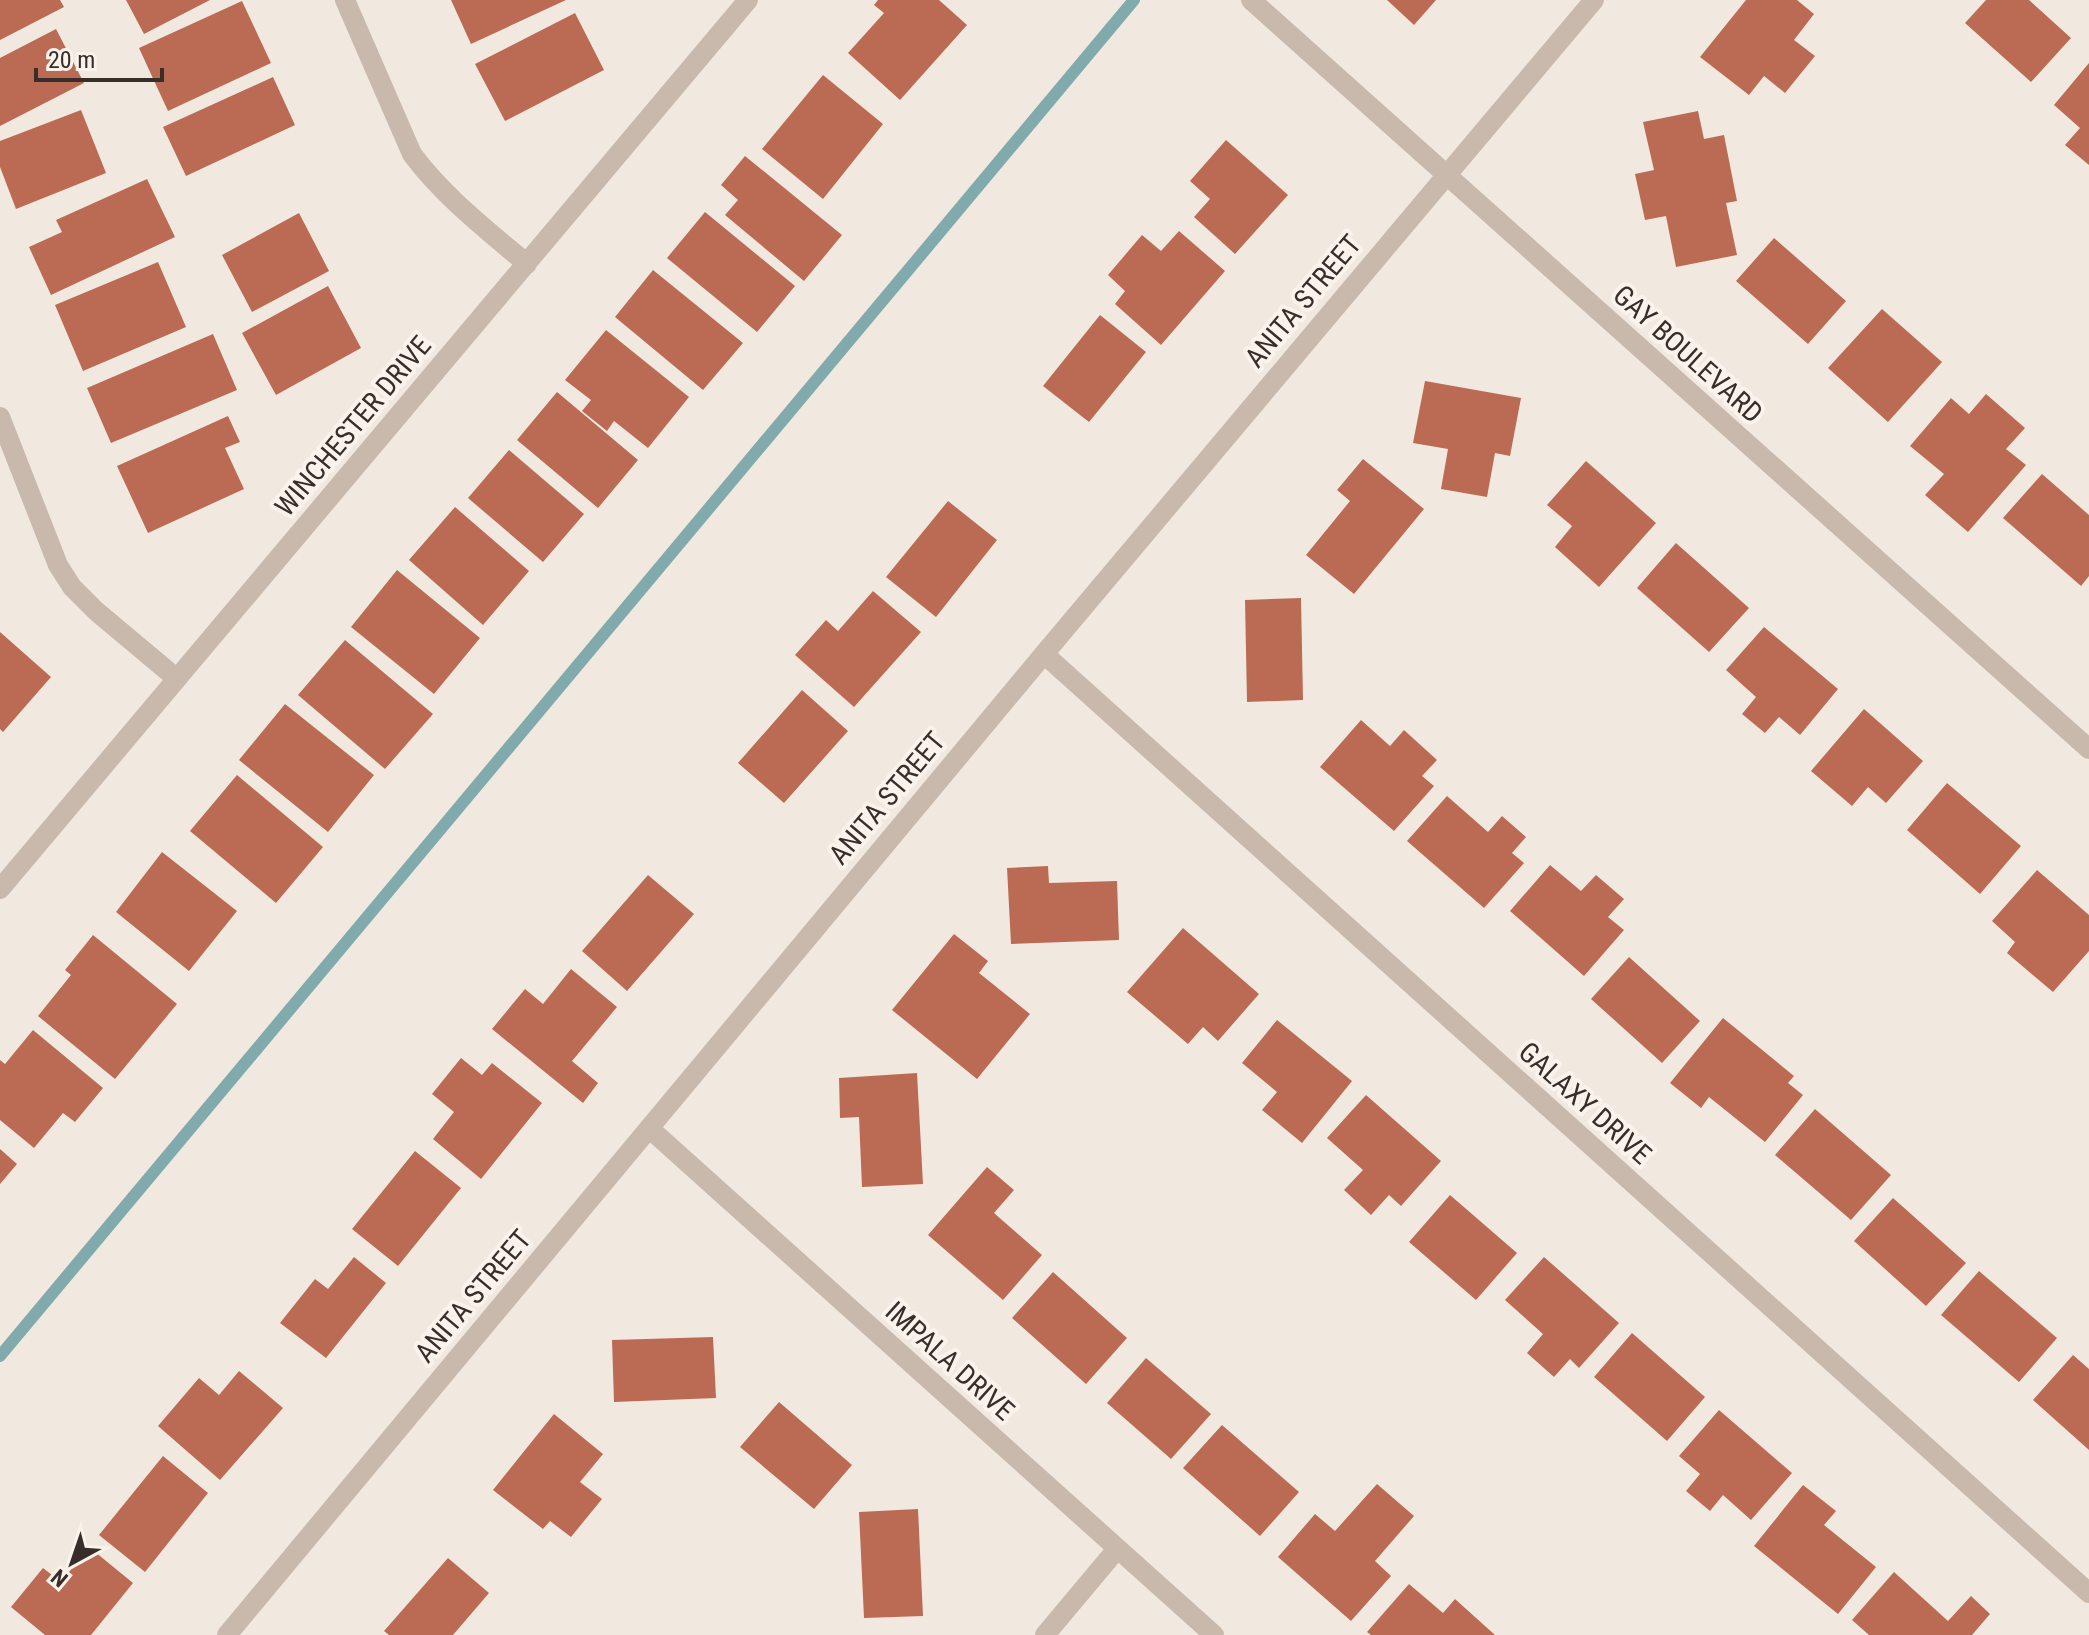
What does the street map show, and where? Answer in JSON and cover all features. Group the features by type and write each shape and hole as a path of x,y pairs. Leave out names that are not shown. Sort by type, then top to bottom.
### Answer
{"street":[{"path":"345,0 412,154 457,204 527,264"},
{"name":"WINCHESTER DRIVE","path":"0,889 748,0"},
{"name":"GAY BOULEVARD","path":"1251,0 2089,749"},
{"name":"ANITA STREET","path":"227,1635 1044,654 1594,0"},
{"path":"0,417 58,565 72,587 176,678"},
{"name":"GALAXY DRIVE","path":"1044,654 2089,1593"},
{"name":"IMPALA DRIVE","path":"649,1128 1214,1635"},
{"path":"1045,1635 1117,1549"}],"building":[{"path":"0,0 60,0 64,7 0,40"},
{"path":"126,0 210,0 144,34"},
{"path":"451,0 566,0 471,44"},
{"path":"878,0 939,0 967,25 900,100 848,53 884,13 874,5"},
{"path":"1387,0 1436,0 1414,25"},
{"path":"1746,0 1797,0 1814,14 1794,40 1815,56 1785,93 1764,76 1749,95 1700,57"},
{"path":"1986,0 2029,0 2071,38 2031,82 1965,23"},
{"path":"242,1 271,63 168,111 139,48"},
{"path":"575,13 604,70 505,121 475,64"},
{"path":"56,29 84,83 0,126 0,58"},
{"path":"2089,63 2089,165 2065,145 2080,128 2054,105"},
{"path":"823,75 883,124 823,199 762,149"},
{"path":"273,77 295,125 186,176 163,127"},
{"path":"81,110 106,173 16,209 0,167 0,141"},
{"path":"1698,111 1704,139 1724,135 1737,201 1726,203 1737,255 1676,267 1666,216 1645,220 1635,174 1654,170 1643,122"},
{"path":"1226,140 1288,195 1235,254 1194,217 1210,199 1190,181"},
{"path":"745,156 842,235 804,281 725,215 738,200 721,185"},
{"path":"147,179 175,237 51,295 29,247 62,232 56,220"},
{"path":"705,212 795,286 757,332 667,258"},
{"path":"299,213 329,271 252,312 222,255"},
{"path":"1179,231 1225,271 1161,345 1115,304 1125,291 1108,275 1142,235 1161,251"},
{"path":"1774,238 1846,301 1808,344 1736,281"},
{"path":"158,262 186,327 83,371 55,305"},
{"path":"653,270 743,343 703,390 615,317"},
{"path":"328,286 361,348 276,395 242,333"},
{"path":"1882,309 1942,362 1888,422 1828,368"},
{"path":"1100,315 1146,352 1089,422 1043,386"},
{"path":"606,330 689,397 648,448 614,421 607,431 582,411 591,400 565,380"},
{"path":"213,334 237,390 111,443 87,388"},
{"path":"1425,381 1521,398 1510,456 1495,453 1487,497 1441,489 1448,449 1413,443"},
{"path":"557,392 638,460 598,508 517,440"},
{"path":"1986,394 2025,428 2006,449 2026,465 1968,532 1925,495 1944,474 1910,446 1951,398 1969,414"},
{"path":"228,416 240,442 225,448 244,489 148,533 117,466"},
{"path":"509,450 584,514 543,562 468,498"},
{"path":"1363,459 1424,509 1354,594 1306,555 1350,501 1337,490"},
{"path":"1586,461 1656,523 1599,587 1555,547 1572,526 1547,505"},
{"path":"2042,474 2089,515 2089,576 2081,586 2003,518"},
{"path":"948,501 997,540 936,617 886,577"},
{"path":"455,507 529,571 483,625 409,560"},
{"path":"1676,543 1749,608 1709,652 1637,588"},
{"path":"397,570 480,638 434,694 351,627"},
{"path":"873,591 921,632 854,707 795,655 826,620 838,631"},
{"path":"1301,598 1303,700 1247,702 1245,600"},
{"path":"1764,627 1838,689 1800,735 1779,717 1765,733 1742,714 1756,697 1726,670"},
{"path":"0,632 51,677 3,732 0,729"},
{"path":"345,640 433,714 385,769 298,695"},
{"path":"802,690 848,731 784,803 738,763"},
{"path":"285,704 374,775 328,832 239,760"},
{"path":"1864,709 1923,761 1886,803 1868,787 1852,806 1811,771"},
{"path":"1361,720 1390,746 1404,730 1437,760 1422,776 1434,786 1394,831 1320,767"},
{"path":"237,775 323,847 276,903 190,831"},
{"path":"1947,783 2021,846 1980,894 1907,830"},
{"path":"1447,796 1488,832 1502,816 1526,837 1512,853 1524,863 1484,908 1407,841"},
{"path":"162,852 237,911 189,971 116,912"},
{"path":"1550,865 1581,891 1596,875 1624,899 1608,917 1624,930 1584,976 1510,911"},
{"path":"1048,866 1049,883 1117,881 1119,940 1011,944 1007,868"},
{"path":"2037,870 2089,915 2089,951 2053,992 2007,953 2015,942 1992,921"},
{"path":"648,875 694,914 627,991 582,951"},
{"path":"1183,928 1259,994 1218,1041 1203,1027 1188,1044 1127,992"},
{"path":"954,934 988,961 979,973 1030,1014 977,1079 892,1010"},
{"path":"93,935 177,1004 115,1079 38,1016 71,975 65,970"},
{"path":"1629,957 1700,1021 1662,1063 1591,999"},
{"path":"571,969 617,1007 572,1061 598,1083 583,1103 492,1029 525,989 543,1004"},
{"path":"1723,1018 1794,1076 1788,1083 1803,1095 1765,1142 1709,1097 1701,1108 1670,1083"},
{"path":"1277,1020 1352,1081 1302,1143 1262,1110 1277,1092 1242,1063"},
{"path":"33,1030 103,1088 75,1122 63,1113 34,1148 0,1120 0,1060 5,1064"},
{"path":"461,1058 482,1075 492,1063 542,1103 481,1179 433,1139 454,1112 432,1094"},
{"path":"917,1073 923,1184 862,1187 859,1117 840,1118 839,1078"},
{"path":"1366,1095 1441,1161 1401,1206 1389,1195 1371,1215 1344,1190 1363,1170 1327,1138"},
{"path":"1815,1109 1891,1175 1851,1220 1775,1155"},
{"path":"0,1149 17,1164 0,1184"},
{"path":"415,1151 461,1188 398,1266 352,1229"},
{"path":"987,1167 1014,1190 994,1213 1042,1255 1003,1300 928,1235"},
{"path":"1450,1195 1517,1253 1476,1300 1409,1242"},
{"path":"1893,1198 1966,1263 1926,1306 1854,1241"},
{"path":"354,1257 386,1283 326,1358 280,1323 315,1279 328,1289"},
{"path":"1544,1257 1619,1323 1579,1368 1570,1359 1554,1377 1527,1353 1543,1334 1505,1300"},
{"path":"1979,1271 2057,1338 2019,1382 1941,1315"},
{"path":"1053,1272 1127,1338 1086,1384 1012,1318"},
{"path":"1632,1333 1705,1397 1667,1441 1594,1377"},
{"path":"713,1337 716,1398 614,1402 612,1340"},
{"path":"2073,1355 2089,1369 2089,1450 2033,1400"},
{"path":"1146,1358 1211,1414 1171,1459 1107,1403"},
{"path":"239,1371 283,1408 220,1480 158,1426 199,1378 219,1395"},
{"path":"779,1402 852,1465 814,1509 740,1447"},
{"path":"1719,1410 1792,1473 1751,1520 1723,1495 1710,1511 1686,1491 1700,1474 1679,1456"},
{"path":"554,1414 603,1454 580,1482 602,1499 571,1537 550,1521 543,1529 493,1490"},
{"path":"1222,1425 1299,1492 1260,1536 1183,1468"},
{"path":"163,1456 208,1493 145,1572 99,1535"},
{"path":"1377,1484 1414,1516 1375,1561 1391,1576 1351,1621 1278,1557 1315,1514 1335,1531"},
{"path":"1803,1485 1836,1511 1824,1525 1876,1567 1838,1614 1754,1546"},
{"path":"918,1509 923,1616 864,1618 859,1512"},
{"path":"89,1547 133,1583 91,1635 45,1635 11,1607 43,1568 61,1582"},
{"path":"448,1558 489,1593 453,1635 389,1635 384,1631"},
{"path":"1894,1572 1948,1621 1971,1596 1990,1614 1972,1635 1869,1635 1852,1620"},
{"path":"1409,1584 1443,1613 1455,1599 1495,1635 1371,1635 1367,1632"}],"waterway":[{"path":"0,1356 1134,0"}]}
